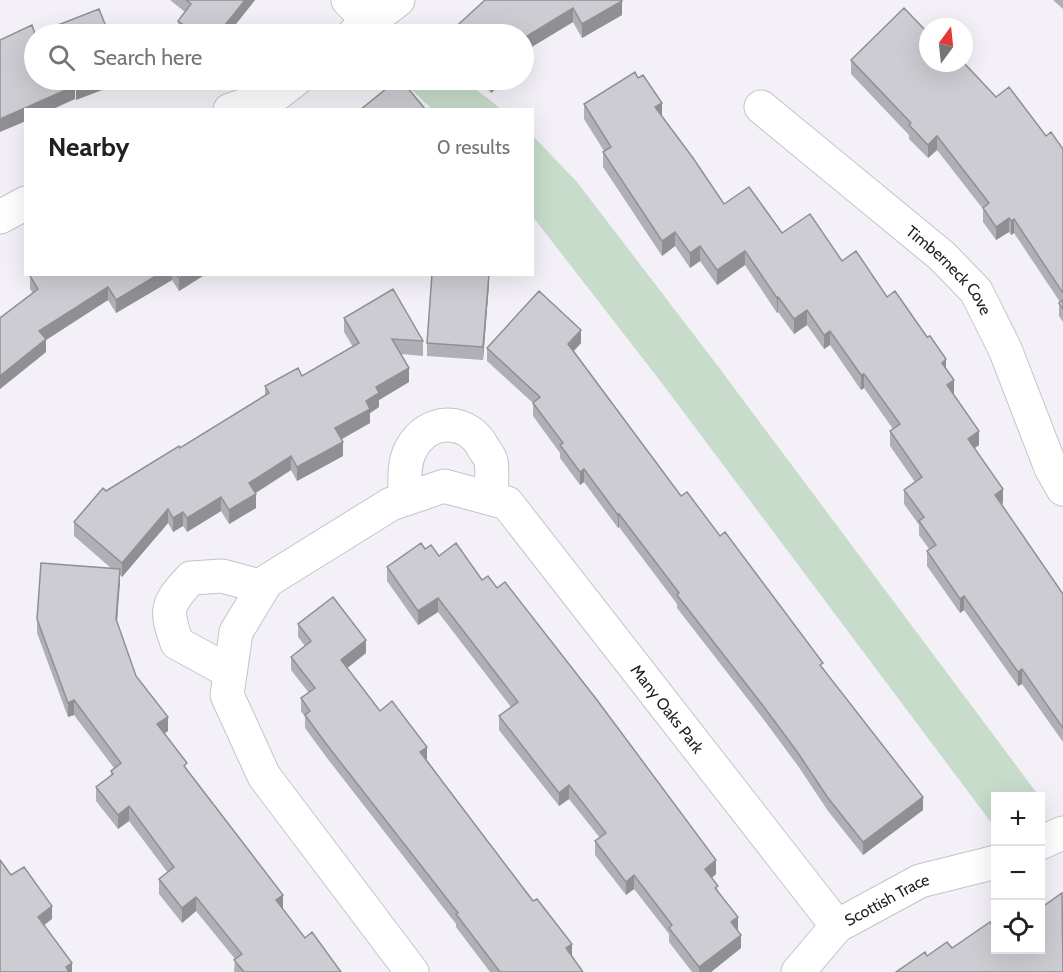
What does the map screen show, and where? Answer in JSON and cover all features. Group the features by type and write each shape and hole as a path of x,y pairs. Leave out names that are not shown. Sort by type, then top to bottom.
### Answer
{"street":[{"path":"357,19 398,0"},
{"path":"236,108 282,90"},
{"name":"Timberneck Cove","path":"761,107 942,256 976,291 1005,349 1051,468 1063,489"},
{"path":"0,217 24,204"},
{"path":"405,499 405,470 409,450 422,433 439,425 461,426 479,438 490,460 491,498"},
{"name":"Many Oaks Park","path":"412,972 264,776 227,695 236,632 267,581 391,504 444,486 507,503 837,926"},
{"path":"230,672 177,643 168,618 174,596 191,578 222,576 262,587"},
{"path":"1045,841 1063,833"},
{"name":"Scottish Trace","path":"798,972 837,926 920,881 991,863"}],"green space":[{"path":"412,90 477,90 500,108 431,108"},
{"path":"534,137 577,182 714,361 1036,792 991,792 991,822 661,382 534,218"}],"building":[{"path":"186,0 245,0 226,24 182,24 178,21 191,4"},
{"path":"485,0 622,1 582,24 573,8 534,32 534,24 459,24"},
{"path":"904,8 919,24 919,72 972,72 996,97 1009,87 1046,136 1051,132 1063,149 1063,293 1014,219 1011,221 1009,218 996,227 983,208 989,203 937,136 928,145 909,125 911,123 851,60"},
{"path":"99,9 105,24 61,24"},
{"path":"24,29 24,90 66,90 0,119 0,40"},
{"path":"635,72 638,78 643,75 662,103 655,107 724,204 749,187 782,233 810,214 842,261 856,251 887,297 895,291 927,337 930,336 946,359 942,363 954,380 947,385 979,431 968,439 1003,489 995,495 1063,594 1063,728 1022,669 1018,672 964,596 960,599 927,551 936,545 919,521 924,517 904,490 922,477 890,431 900,424 830,331 824,335 807,310 794,319 745,251 717,270 700,246 690,253 675,232 662,241 603,152 611,147 584,104"},
{"path":"385,90 409,90 424,108 362,108"},
{"path":"30,276 156,276 116,300 108,287 39,331 46,339 0,376 0,318 38,289"},
{"path":"432,276 489,276 483,347 427,343"},
{"path":"393,289 423,341 392,339 409,368 376,387 379,393 366,401 370,409 335,428 343,442 297,467 291,456 249,483 256,494 229,510 221,497 187,518 183,512 173,518 168,509 122,563 74,522 103,488 106,491 269,393 265,386 298,368 302,376 359,343 344,318"},
{"path":"539,291 581,330 568,344 681,496 687,492 720,536 725,532 823,663 820,665 923,797 863,842 828,798 798,753 677,595 679,593 619,514 584,469 580,472 560,445 563,443 533,403 540,397 487,348"},
{"path":"421,543 425,549 431,545 439,556 456,543 482,580 488,576 497,588 505,582 597,700 716,860 705,869 718,886 715,888 738,917 731,922 741,935 699,967 669,928 672,925 634,875 626,882 595,841 606,833 569,785 559,793 499,716 518,702 438,598 418,611 387,567"},
{"path":"41,563 120,569 116,619 136,676 168,717 157,724 187,763 184,766 283,895 276,900 305,938 312,932 341,972 244,972 234,960 242,954 196,897 182,908 159,879 174,867 129,806 118,815 96,787 113,774 111,771 121,763 74,700 68,703 37,619"},
{"path":"333,597 366,640 341,660 380,711 392,701 427,747 420,752 533,901 537,899 572,944 566,948 583,972 500,972 456,914 458,913 305,715 310,711 301,698 315,688 291,657 311,641 298,624"},
{"path":"0,860 11,875 24,867 52,906 38,917 72,963 66,967 69,972 0,972"},
{"path":"1062,893 1063,972 896,972 925,952 927,956 947,942 952,948 990,922 991,954 1045,954 1045,905"}]}
